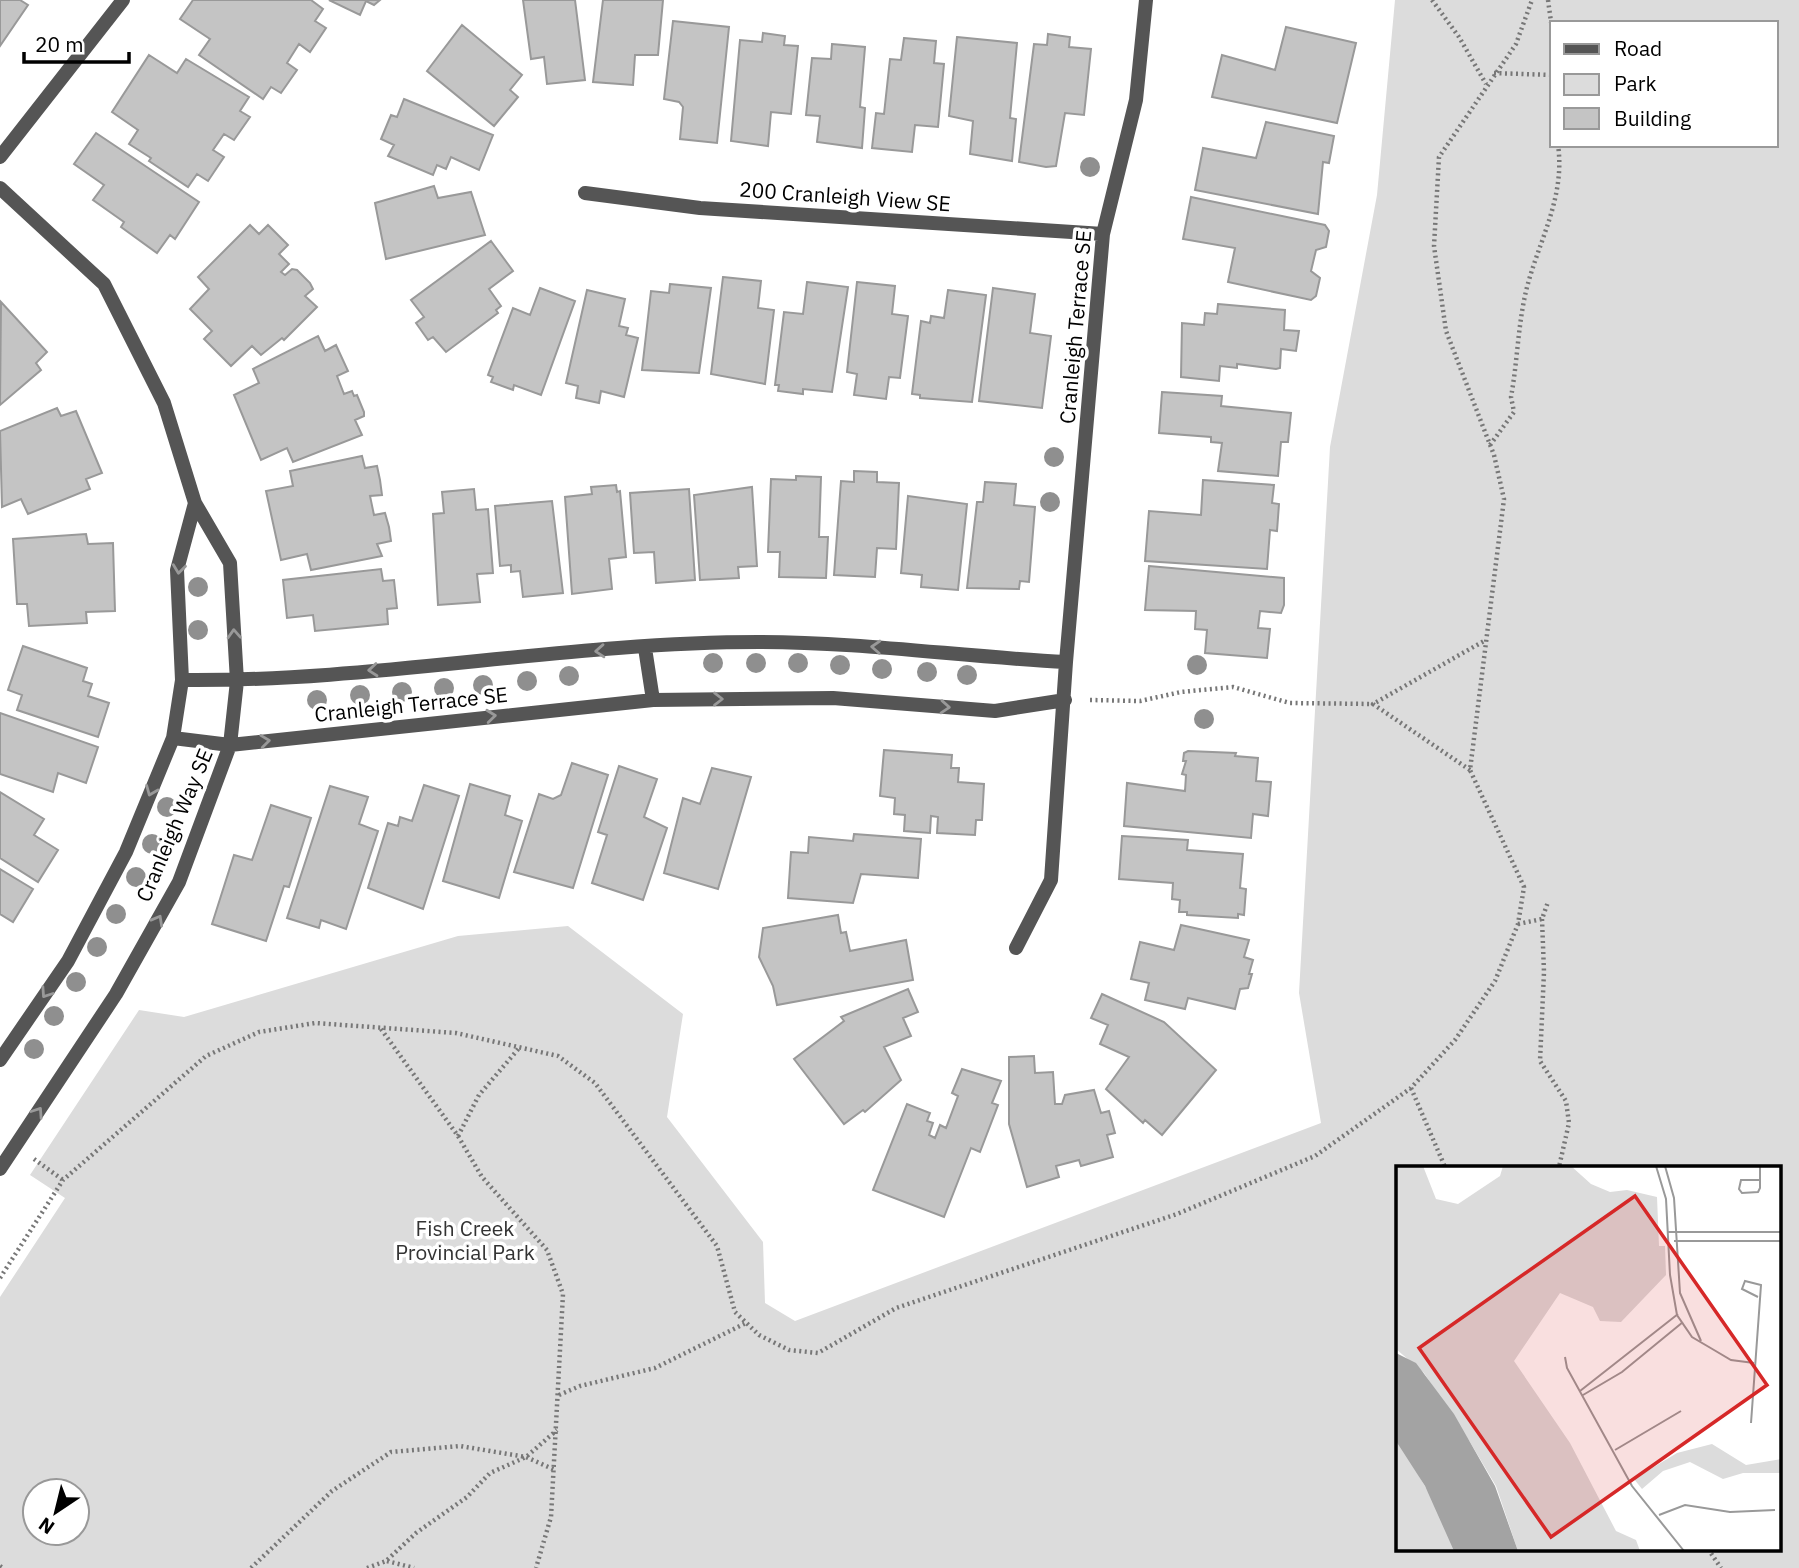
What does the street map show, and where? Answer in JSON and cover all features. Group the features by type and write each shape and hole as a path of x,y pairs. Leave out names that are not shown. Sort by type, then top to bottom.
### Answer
{"street":[{"path":"0,157 123,0"},
{"name":"Cranleigh Terrace SE","path":"173,738 230,745 653,700 833,698 995,711 1065,700 1103,234 1136,100 1146,0"},
{"name":"Cranleigh Way SE","path":"0,188 104,284 164,403 195,503 230,563 237,681 230,745 172,893 116,994 0,1170"},
{"name":"200 Cranleigh View SE","path":"584,193 700,208 1103,234"},
{"name":"Cranleigh Way SE","path":"0,1060 81,936 126,852 173,738 182,680 177,570 195,503"},
{"name":"Cranleigh Terrace SE","path":"182,680 237,681 645,648 759,642 901,649 1066,662"},
{"path":"645,648 653,700"},
{"path":"1016,948 1051,880 1065,700"}],"path":[{"path":"1432,0 1459,37 1486,84"},
{"path":"0,1278 63,1180 206,1056 259,1032 303,1024 456,1033 558,1056 595,1083 717,1246 735,1312 760,1335 789,1350 818,1353 896,1308 1177,1213 1315,1156 1411,1088 1455,1040 1495,981 1518,924 1524,887 1470,770 1484,640 1504,499 1490,445 1446,331 1434,246 1439,157 1486,84 1516,44 1532,0"},
{"path":"1548,0 1551,21"},
{"path":"1494,73 1550,75"},
{"path":"1490,445 1514,412 1511,397 1528,282 1548,231 1556,197 1561,167 1558,147"},
{"path":"1065,700 1140,701 1181,692 1233,687 1290,703 1373,704 1484,640"},
{"path":"1373,704 1470,770"},
{"path":"1548,902 1542,919 1544,972 1540,1061 1566,1101 1570,1123 1559,1166"},
{"path":"1518,924 1542,919"},
{"path":"381,1028 458,1136 482,1177 547,1250 563,1294 558,1430 551,1517 536,1568"},
{"path":"458,1136 479,1095 520,1048"},
{"path":"1411,1088 1445,1166"},
{"path":"559,1395 580,1386 655,1368 746,1323"},
{"path":"367,1568 386,1561 416,1533 467,1497 491,1474 526,1457 558,1430"},
{"path":"251,1568 332,1491 391,1452 460,1446 526,1457 555,1470"},
{"path":"1710,1550 1721,1568"},
{"path":"386,1561 414,1568"}],"green space":[{"name":"Fish Creek Provincial Park","path":"1395,0 1799,0 1799,1568 0,1568 0,1297 65,1198 30,1175 139,1010 184,1017 458,936 568,926 683,1014 667,1117 763,1242 765,1303 795,1321 1321,1123 1299,993 1330,447 1377,195"}],"building":[{"path":"0,0 20,0 28,5 0,46"},
{"path":"193,0 311,0 323,9 315,21 326,28 310,52 299,44 287,63 297,70 281,93 271,87 263,99 199,55 210,39 180,19"},
{"path":"329,0 380,0 374,5 366,1 360,15"},
{"path":"523,0 575,0 585,80 547,84 544,57 531,59"},
{"path":"603,0 663,0 658,55 635,55 633,85 593,82"},
{"path":"673,21 729,27 717,143 680,139 683,107 679,102 664,99"},
{"path":"462,25 522,75 510,90 518,97 494,126 427,71"},
{"path":"1286,27 1356,43 1337,123 1212,97 1222,55 1275,70"},
{"path":"763,33 785,36 784,45 798,46 791,114 771,112 768,146 731,141 740,40 762,42"},
{"path":"1048,34 1070,37 1069,47 1091,49 1084,115 1065,113 1056,166 1046,167 1019,162 1034,44 1047,45"},
{"path":"957,37 1017,43 1010,118 1016,119 1012,161 970,154 973,121 949,116"},
{"path":"904,38 936,41 934,63 944,64 938,127 915,125 912,152 872,148 876,113 884,114 890,59 901,60"},
{"path":"832,44 865,47 860,107 865,108 862,148 817,142 820,116 806,115 812,58 831,59"},
{"path":"149,55 177,73 186,59 249,97 240,111 250,117 234,140 224,134 213,150 224,157 208,181 197,174 188,187 149,161 151,158 129,144 138,130 112,112"},
{"path":"404,99 493,135 479,170 451,157 446,169 437,165 433,175 388,156 394,145 381,139 391,115 397,117"},
{"path":"1266,122 1334,136 1329,163 1323,162 1318,214 1195,190 1203,148 1256,158"},
{"path":"96,133 199,202 175,239 170,235 157,253 121,227 124,222 93,200 104,185 74,164"},
{"path":"434,186 438,198 471,192 485,235 386,259 375,203"},
{"path":"1191,197 1325,225 1329,231 1326,247 1316,250 1311,271 1320,278 1316,296 1311,300 1228,282 1235,248 1183,239"},
{"path":"250,225 259,234 268,225 288,245 279,254 289,264 281,272 285,275 292,269 297,270 313,289 305,296 317,307 284,340 282,338 261,355 252,346 231,366 204,339 212,331 190,309 209,289 198,277"},
{"path":"491,241 513,271 489,289 501,306 496,310 498,313 446,352 433,337 428,340 416,323 424,317 411,300"},
{"path":"723,277 761,281 758,308 774,310 765,384 711,374"},
{"path":"807,282 848,287 832,392 803,389 803,394 778,391 779,385 775,385 784,312 803,314"},
{"path":"857,282 895,286 892,314 908,316 900,378 889,377 886,399 854,395 857,374 847,372"},
{"path":"670,284 711,288 699,373 642,370 651,291 669,293"},
{"path":"540,288 575,301 541,395 514,385 513,390 491,382 493,377 488,375 513,308 530,315"},
{"path":"993,288 1035,294 1030,333 1051,336 1042,408 979,401"},
{"path":"587,290 625,299 619,326 628,328 626,335 638,338 624,397 601,391 599,403 576,398 578,386 566,383"},
{"path":"948,290 986,295 972,402 920,398 920,395 912,394 921,321 930,323 931,316 944,318"},
{"path":"1,302 47,352 36,363 41,370 0,405"},
{"path":"1218,304 1285,310 1284,330 1299,331 1296,351 1281,349 1280,368 1276,369 1237,364 1237,368 1220,366 1219,381 1181,377 1182,323 1204,325 1205,313 1217,314"},
{"path":"318,336 325,351 336,345 348,371 337,376 344,394 352,391 354,396 357,395 364,416 355,420 362,435 293,462 287,448 261,460 234,395 259,383 253,369"},
{"path":"1162,392 1222,396 1221,406 1291,413 1288,442 1281,442 1278,476 1218,471 1222,443 1211,442 1211,437 1159,433"},
{"path":"57,408 61,416 76,411 102,473 86,479 90,489 28,514 21,499 2,507 0,431"},
{"path":"362,456 365,468 377,466 380,480 382,495 370,496 374,515 385,513 389,527 391,541 377,544 382,556 311,570 307,554 281,560 266,491 293,486 290,471"},
{"path":"854,471 877,472 877,482 899,483 896,549 877,548 875,577 834,575 841,481 854,482"},
{"path":"796,476 821,477 819,537 828,537 826,578 779,577 780,552 768,552 771,479 796,480"},
{"path":"1203,480 1274,485 1272,503 1279,504 1277,531 1270,530 1267,569 1145,561 1149,511 1201,515"},
{"path":"985,482 1016,484 1014,505 1035,507 1029,582 1020,581 1019,589 967,588 977,502 983,502"},
{"path":"616,485 617,492 620,491 626,557 609,559 612,589 572,594 565,497 592,494 591,487"},
{"path":"752,487 757,566 738,567 739,578 700,580 694,495"},
{"path":"474,489 476,510 488,509 493,573 477,574 480,602 438,605 433,514 444,513 442,492"},
{"path":"689,489 695,580 656,583 654,552 634,553 630,493"},
{"path":"908,496 967,504 958,590 921,587 922,575 901,573"},
{"path":"552,501 563,593 523,597 520,571 511,572 511,565 500,566 495,506"},
{"path":"86,534 88,544 113,543 115,611 86,612 87,623 29,626 27,604 17,604 13,539"},
{"path":"1149,566 1284,578 1284,605 1281,613 1260,611 1258,628 1270,629 1267,658 1205,653 1207,630 1195,629 1196,611 1145,610"},
{"path":"381,569 383,581 394,580 397,608 387,609 388,624 315,631 313,615 287,618 283,580"},
{"path":"23,646 87,668 83,681 92,684 88,696 109,703 98,737 17,710 22,695 8,690"},
{"path":"0,713 98,747 86,783 58,773 53,792 0,774"},
{"path":"884,750 952,755 951,768 959,768 958,782 984,784 982,820 976,820 975,835 937,833 938,817 931,816 930,833 904,831 905,815 894,814 895,798 880,796"},
{"path":"1184,753 1236,753 1235,756 1258,758 1256,781 1271,782 1268,816 1253,814 1251,838 1124,826 1127,783 1185,791 1186,775 1182,774 1186,761 1183,761"},
{"path":"572,763 608,775 573,888 514,872 539,794 553,799 561,795"},
{"path":"619,766 657,779 644,817 667,828 643,900 592,883 607,835 598,832"},
{"path":"712,768 751,777 718,889 664,873 683,798 700,804"},
{"path":"470,784 510,796 505,815 522,821 499,898 443,881"},
{"path":"424,785 459,796 423,909 368,888 388,823 398,826 400,817 412,821"},
{"path":"330,786 368,797 359,824 378,831 346,929 321,920 319,928 287,918"},
{"path":"0,792 44,819 34,835 58,850 38,882 0,858"},
{"path":"271,805 311,818 289,887 284,886 266,941 212,924 234,855 252,860"},
{"path":"854,834 921,839 918,878 861,874 853,903 788,898 791,852 808,853 809,837 853,841"},
{"path":"1122,836 1188,840 1187,850 1243,854 1240,888 1246,889 1244,915 1238,914 1238,918 1187,915 1187,912 1179,912 1180,900 1172,899 1173,883 1119,879"},
{"path":"0,869 33,889 13,922 0,914"},
{"path":"838,915 841,933 846,932 850,951 906,940 913,980 777,1005 773,986 759,957 763,928"},
{"path":"1181,925 1249,940 1244,957 1253,960 1249,974 1252,974 1248,988 1240,989 1235,1009 1188,998 1185,1009 1145,1000 1149,983 1131,979 1140,942 1174,950"},
{"path":"908,989 918,1012 903,1018 911,1036 884,1047 901,1080 865,1112 863,1110 844,1124 794,1059 844,1021 841,1017"},
{"path":"1102,994 1164,1022 1216,1070 1162,1135 1145,1120 1143,1123 1106,1089 1129,1057 1100,1044 1108,1025 1091,1018"},
{"path":"1034,1056 1035,1073 1053,1072 1055,1104 1062,1104 1065,1095 1094,1090 1101,1113 1109,1111 1115,1133 1107,1135 1113,1157 1081,1166 1079,1160 1056,1166 1059,1177 1027,1187 1009,1124 1009,1057"},
{"path":"962,1069 1001,1081 992,1103 998,1105 980,1152 971,1148 944,1217 873,1190 907,1104 930,1113 927,1121 933,1123 929,1135 935,1138 940,1125 946,1128 958,1096 952,1093"}]}
